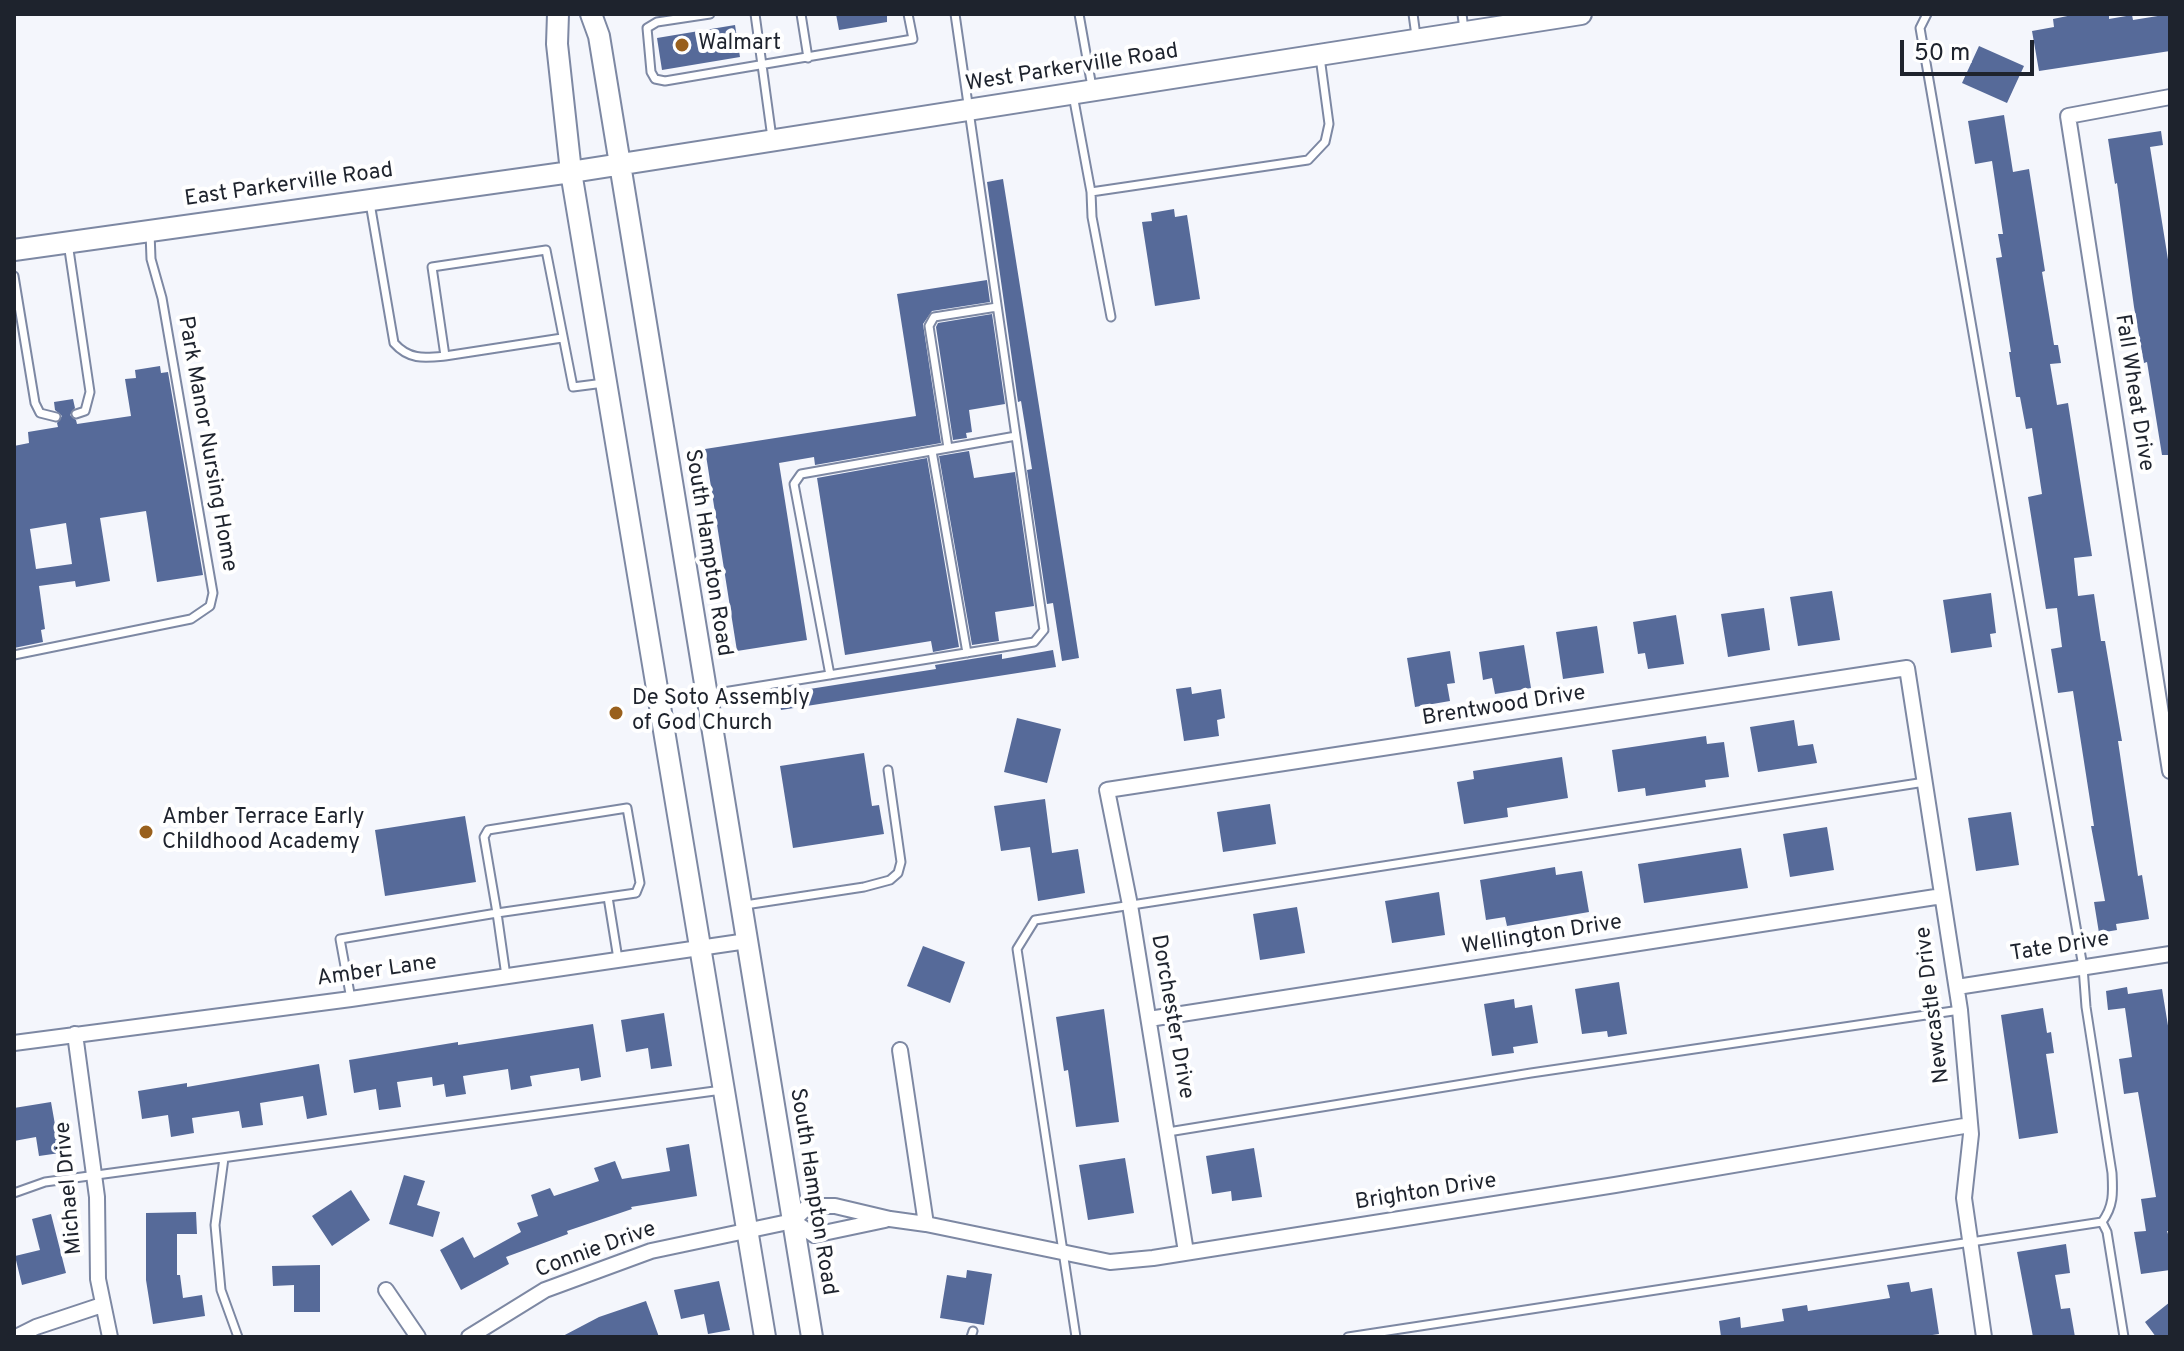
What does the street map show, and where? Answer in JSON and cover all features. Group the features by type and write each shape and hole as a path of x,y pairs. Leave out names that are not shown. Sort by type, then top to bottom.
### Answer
{"main road":[{"path":"558,14 557,44 571,172 765,1337"},
{"name":"South Hampton Road","path":"591,14 599,36 812,1337"},
{"name":"West Parkerville Road","path":"571,172 1416,39 1464,23 1581,14"},
{"name":"East Parkerville Road","path":"14,250 571,172"}],"street":[{"name":"Fall Wheat Drive","path":"2170,97 2068,116 2170,771"},
{"name":"Newcastle Drive","path":"1907,668 1960,1010 1970,1125 1964,1198 1984,1337"},
{"name":"Brentwood Drive","path":"1107,790 1907,668"},
{"name":"Dorchester Drive","path":"1107,790 1130,905 1186,1252"},
{"name":"Wellington Drive","path":"1149,1019 1942,896"},
{"name":"Amber Lane","path":"14,1043 351,999 747,941"},
{"name":"Tate Drive","path":"1957,987 2170,954"},
{"name":"Michael Drive","path":"75,1034 97,1197 98,1279 110,1337"},
{"path":"900,1050 926,1224"},
{"name":"Brighton Drive","path":"890,1219 814,1235 793,1221 808,1206 835,1206 1110,1262 1615,1185 1970,1125"},
{"name":"Connie Drive","path":"469,1337 545,1290 651,1251 793,1221"},
{"path":"386,1290 418,1337"},
{"path":"16,1337 102,1305"}],"lane":[{"path":"710,14 657,22 647,28 651,72 655,79 665,81 762,66 913,39 908,14"},
{"path":"755,14 772,140"},
{"path":"801,14 808,58"},
{"path":"706,695 1034,642 1044,630 955,14"},
{"path":"1079,14 1092,217 1111,317"},
{"path":"1413,14 1416,39"},
{"path":"1348,1337 2102,1222 2109,1212 2113,1200 2112,1173 2086,1007 2083,967 1920,28 1927,14"},
{"path":"1091,192 1308,160 1325,142 1329,124 1319,55"},
{"path":"370,199 394,343 402,353 419,358 445,356 562,338"},
{"name":"Park Manor Nursing Home","path":"14,655 191,619 210,606 213,593 162,298 151,259 150,230"},
{"path":"68,241 90,392 85,411 76,414"},
{"path":"445,356 432,267 546,250 573,387 606,382"},
{"path":"14,276 35,403 40,413 56,417"},
{"path":"948,448 929,326 934,317 997,307"},
{"path":"830,675 794,484 801,474 1016,436"},
{"path":"932,451 967,653"},
{"path":"741,905 864,887 890,880 898,873 901,862 888,770"},
{"path":"1076,1337 1017,949 1035,920 1925,782"},
{"path":"351,999 340,939 497,913 636,893 640,883 627,808 488,830 484,837 497,913 506,976"},
{"path":"608,897 618,959"},
{"path":"1168,1132 1531,1073 1960,1010"},
{"path":"14,1193 45,1182 724,1090"},
{"path":"224,1158 215,1225 221,1290 238,1337"},
{"path":"2102,1222 2107,1232 2124,1337"}],"building":[{"path":"836,14 887,14 887,22 839,30"},
{"path":"2077,14 2109,14 2109,19 2132,15 2133,20 2170,14 2170,51 2039,71 2032,31 2054,27 2053,19"},
{"path":"735,25 740,57 662,70 657,38"},
{"path":"1979,46 2024,66 2007,103 1962,83"},
{"path":"2004,115 2013,172 2029,169 2054,345 2058,345 2061,363 2050,364 2057,405 2068,403 2092,556 2074,558 2078,596 2094,594 2101,641 2105,641 2122,741 2118,741 2138,876 2142,875 2149,919 2116,924 2117,930 2099,933 2094,902 2105,901 2091,826 2094,826 2073,691 2058,693 2051,649 2062,647 2057,608 2046,609 2028,497 2042,494 2032,428 2026,429 2020,397 2016,397 2009,352 1996,258 2002,257 1998,234 2003,234 1992,161 1975,164 1968,121"},
{"path":"2161,131 2163,145 2150,147 2170,272 2170,455 2162,455 2147,362 2144,363 2134,307 2108,139"},
{"path":"1003,179 1079,658 1062,661 1053,603 1047,604 1027,470 1032,469 1021,401 1018,402 987,182"},
{"path":"1174,209 1175,217 1187,215 1200,299 1155,306 1142,222 1152,221 1151,213"},
{"path":"987,280 990,302 932,311 923,324 941,443 815,465 814,457 779,463 807,640 737,651 705,449 916,416 897,294"},
{"path":"992,314 1005,404 969,410 972,432 966,433 967,438 953,440 936,327 938,323"},
{"path":"160,366 161,373 168,372 203,575 157,582 146,511 100,518 110,581 76,587 75,581 39,586 45,629 41,630 43,642 14,648 14,446 29,443 28,432 58,427 62,416 55,410 54,402 73,399 75,408 70,415 77,424 131,416 125,379 136,378 135,370","holes":["66,523 72,564 36,569 30,529"]},
{"path":"969,451 974,478 1015,472 1034,606 995,612 999,641 972,645 939,456"},
{"path":"927,458 959,647 933,652 931,641 845,655 817,478"},
{"path":"1832,591 1840,640 1798,646 1790,597"},
{"path":"1991,593 1996,633 1990,634 1992,647 1951,653 1943,600"},
{"path":"1764,608 1770,650 1728,657 1721,614"},
{"path":"1676,615 1684,664 1648,669 1645,653 1638,654 1633,622"},
{"path":"1597,626 1604,673 1563,679 1556,632"},
{"path":"1524,645 1531,688 1495,694 1492,678 1483,680 1479,652"},
{"path":"1053,650 1056,667 781,710 778,694 936,669 935,665 1002,654 1002,659"},
{"path":"1450,651 1455,683 1447,684 1450,701 1415,707 1407,658"},
{"path":"1191,687 1192,694 1221,689 1225,718 1217,720 1219,736 1184,741 1176,689"},
{"path":"1017,718 1061,729 1047,783 1004,772"},
{"path":"1794,720 1798,746 1813,744 1817,763 1758,772 1750,727"},
{"path":"1706,736 1707,744 1724,742 1729,777 1705,780 1706,787 1646,796 1645,788 1618,792 1612,750"},
{"path":"864,753 872,806 879,805 884,834 793,848 780,766"},
{"path":"1562,757 1568,798 1507,808 1508,817 1464,824 1457,782 1474,779 1473,771"},
{"path":"1045,799 1052,853 1078,849 1085,893 1038,901 1030,847 1001,851 994,806"},
{"path":"1270,804 1276,844 1223,852 1217,812"},
{"path":"2011,812 2019,865 1976,871 1968,818"},
{"path":"465,816 476,882 385,896 375,830"},
{"path":"1827,827 1834,870 1790,877 1783,834"},
{"path":"1741,848 1748,888 1644,903 1638,864"},
{"path":"1555,867 1556,875 1582,871 1589,912 1507,926 1505,917 1486,920 1480,880"},
{"path":"1439,892 1445,935 1392,943 1385,901"},
{"path":"1297,907 1305,953 1260,960 1253,914"},
{"path":"923,946 965,962 950,1003 907,986"},
{"path":"1619,982 1627,1034 1608,1037 1607,1031 1582,1034 1575,989"},
{"path":"2127,987 2128,994 2162,989 2170,1038 2170,1231 2167,1231 2170,1270 2141,1274 2134,1232 2146,1231 2141,1199 2156,1197 2138,1092 2124,1094 2119,1059 2132,1057 2125,1008 2108,1010 2106,991"},
{"path":"1514,999 1515,1008 1532,1005 1538,1043 1513,1047 1514,1053 1492,1056 1484,1004"},
{"path":"2043,1008 2054,1053 2046,1054 2058,1133 2019,1139 2001,1015"},
{"path":"1104,1009 1119,1122 1076,1127 1056,1017"},
{"path":"664,1013 672,1066 651,1069 648,1048 626,1052 621,1020"},
{"path":"593,1024 601,1077 581,1081 579,1068 530,1076 532,1086 511,1090 508,1069 463,1076 466,1094 446,1097 444,1084 433,1086 432,1077 397,1082 401,1107 379,1110 376,1089 354,1093 349,1060"},
{"path":"319,1064 327,1115 307,1119 303,1096 260,1103 263,1125 242,1128 239,1111 192,1118 194,1133 171,1137 168,1115 142,1119 138,1091 187,1083 187,1087"},
{"path":"51,1102 60,1153 39,1156 36,1137 14,1141 14,1108"},
{"path":"689,1144 697,1196 631,1207 567,1231 568,1234 506,1257 509,1264 461,1290 440,1250 463,1237 474,1258 521,1232 517,1223 538,1216 531,1195 550,1188 554,1196 599,1181 594,1168 615,1161 622,1179 670,1171 666,1148"},
{"path":"1254,1148 1262,1197 1232,1201 1231,1191 1212,1194 1206,1156"},
{"path":"1125,1158 1134,1213 1088,1220 1079,1165"},
{"path":"404,1175 425,1181 417,1205 440,1212 433,1237 389,1224"},
{"path":"351,1190 370,1220 332,1246 312,1216"},
{"path":"196,1212 197,1234 177,1234 177,1275 180,1275 183,1298 202,1295 205,1316 153,1324 146,1280 146,1213"},
{"path":"51,1214 66,1273 22,1285 15,1256 40,1250 32,1219"},
{"path":"2066,1244 2070,1273 2055,1275 2061,1309 2070,1308 2075,1337 2033,1337 2017,1252"},
{"path":"320,1265 320,1312 294,1312 294,1285 273,1286 272,1266"},
{"path":"967,1270 992,1274 984,1325 940,1318 947,1275 966,1278"},
{"path":"719,1281 730,1330 708,1334 704,1314 681,1319 674,1290"},
{"path":"1909,1282 1911,1292 1932,1288 1939,1334 1919,1337 1721,1337 1719,1321 1740,1317 1741,1328 1784,1321 1782,1309 1807,1305 1808,1311 1890,1298 1887,1285"},
{"path":"646,1301 659,1337 561,1337 599,1317"},
{"path":"2170,1302 2170,1337 2156,1337 2145,1322"}],"place":[{"name":"Walmart","path":"682,45"},
{"name":"De Soto Assembly of God Church","path":"616,713"},
{"name":"Amber Terrace Early Childhood Academy","path":"146,832"}]}
